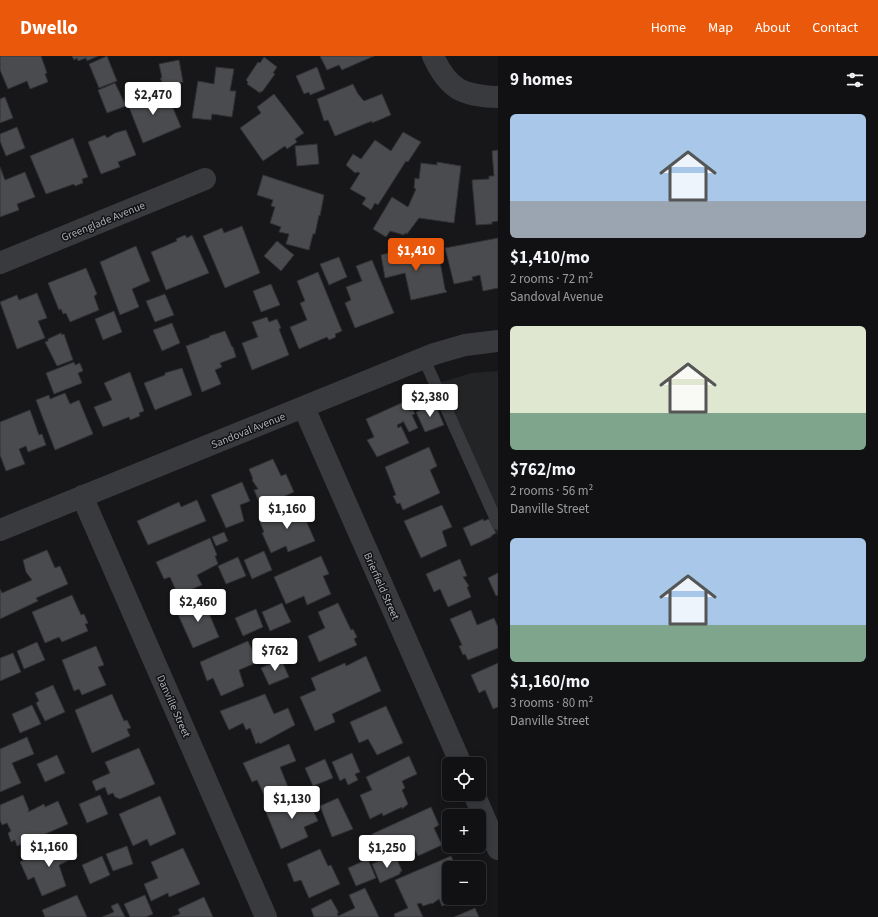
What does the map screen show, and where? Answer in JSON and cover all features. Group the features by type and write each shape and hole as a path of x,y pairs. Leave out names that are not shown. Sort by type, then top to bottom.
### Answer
{"street":[{"path":"433,56 441,74 461,92 498,97"},
{"name":"Greenglade Avenue","path":"0,263 206,179"},
{"name":"Sandoval Avenue","path":"0,530 304,408 424,358 465,345 498,341"},
{"name":"Brierfield Street","path":"304,408 458,757"},
{"name":"Danville Street","path":"82,496 266,917"},
{"path":"477,801 498,849"}],"lane":[{"path":"424,358 498,524"}],"shaded area":[{"path":"498,371 498,536 432,385 472,373"}],"building":[{"path":"0,56 41,56 47,73 45,74 48,82 30,89 27,81 8,89 0,70"},
{"path":"72,56 98,56 87,61 86,58 78,61 77,58 74,60"},
{"path":"107,56 117,81 99,88 89,64"},
{"path":"320,56 374,56 342,70 339,65 327,70"},
{"path":"264,57 277,67 273,73 275,74 260,93 247,84 248,82 246,80 258,62 260,63"},
{"path":"179,60 183,82 164,86 160,78 162,78 159,64"},
{"path":"216,67 234,69 230,91 236,91 232,117 212,114 211,120 192,118 198,81 214,84"},
{"path":"317,67 325,89 310,95 309,92 304,94 296,76"},
{"path":"115,83 126,106 107,113 98,90"},
{"path":"353,84 358,94 364,101 382,94 391,115 335,136 328,120 324,121 317,99"},
{"path":"158,89 164,103 170,101 181,127 143,143 127,102"},
{"path":"274,94 304,133 295,139 297,142 287,149 285,146 263,161 240,128 261,113 257,107"},
{"path":"5,97 13,118 0,123 0,99"},
{"path":"17,127 25,148 6,156 0,141 0,134"},
{"path":"126,130 136,155 118,162 120,167 101,174 88,142 105,135 107,138 115,133"},
{"path":"403,132 421,142 408,162 406,161 378,205 375,203 371,210 362,204 366,198 350,189 360,173 355,173 346,165 353,154 361,159 375,140 391,151"},
{"path":"73,138 88,177 82,179 83,183 75,186 74,184 46,194 30,156"},
{"path":"317,144 319,164 297,166 295,146"},
{"path":"498,150 498,221 492,222 492,224 476,225 472,180 489,179 489,176 494,176 492,151"},
{"path":"437,162 461,166 454,223 419,218 407,234 405,233 404,235 390,231 386,237 373,229 392,197 408,207 416,189 414,188 415,178 419,179 421,163 437,165"},
{"path":"0,167 5,180 25,172 35,197 17,204 19,210 0,217"},
{"path":"263,175 324,195 320,216 319,215 315,234 313,234 309,250 286,244 289,234 279,232 281,227 270,223 275,207 271,206 273,200 257,195"},
{"path":"242,226 260,273 225,288 203,236 222,228 224,233"},
{"path":"185,235 187,238 192,235 209,273 166,290 151,252 177,241 176,239"},
{"path":"498,238 498,288 483,291 480,275 472,277 473,280 454,284 445,248"},
{"path":"277,241 294,255 281,271 264,256"},
{"path":"136,246 150,281 132,289 139,307 120,315 100,262"},
{"path":"415,246 418,260 439,256 445,289 447,292 411,300 405,273 385,278 381,255"},
{"path":"339,257 347,277 329,285 320,264"},
{"path":"372,260 394,313 355,328 345,303 351,300 346,287 362,281 356,266"},
{"path":"86,268 97,294 94,296 99,310 70,322 66,313 63,314 61,309 59,310 48,283"},
{"path":"318,272 342,331 335,334 336,337 329,340 327,337 299,349 290,327 307,320 300,303 305,301 297,281"},
{"path":"271,284 280,305 261,312 253,291"},
{"path":"37,293 47,318 38,321 45,338 17,349 0,302 17,295 19,300"},
{"path":"165,294 174,315 155,322 146,301"},
{"path":"114,311 122,332 103,340 95,319"},
{"path":"267,317 269,322 277,319 281,328 279,329 289,355 252,370 242,343 258,337 252,322"},
{"path":"172,323 180,343 162,351 153,330"},
{"path":"225,331 236,357 220,363 222,367 215,370 221,384 202,392 186,346"},
{"path":"61,333 62,335 64,334 73,360 57,366 45,342"},
{"path":"74,362 75,365 80,363 83,371 78,373 82,383 54,394 46,373"},
{"path":"182,368 192,395 155,410 144,383 165,375 165,373"},
{"path":"130,372 144,411 139,413 140,416 130,420 129,417 103,427 94,407 112,400 104,383"},
{"path":"65,393 70,404 79,400 93,434 55,450 36,400 49,395 50,399"},
{"path":"406,401 410,411 413,410 415,414 412,415 418,428 409,432 403,421 397,425 398,428 401,426 409,443 377,457 367,440 374,437 366,419"},
{"path":"435,404 444,425 425,432 416,412"},
{"path":"30,410 39,435 42,434 46,445 28,452 26,446 19,449 25,464 6,471 0,455 0,422"},
{"path":"429,447 437,466 430,470 440,493 403,510 400,503 397,504 393,496 396,495 385,467"},
{"path":"273,459 281,476 286,474 294,492 269,503 272,510 264,513 254,490 258,489 252,480 253,479 249,469"},
{"path":"242,482 250,501 240,505 244,521 226,528 211,495"},
{"path":"197,500 206,521 148,545 137,521 179,502 181,507"},
{"path":"299,504 315,541 288,552 286,546 271,553 262,533 264,532 259,520"},
{"path":"442,505 452,527 442,531 447,546 421,558 404,521"},
{"path":"483,519 484,521 489,519 496,533 491,537 471,546 463,528"},
{"path":"224,532 228,541 216,546 212,537"},
{"path":"210,538 217,555 215,556 218,564 197,575 202,585 178,595 170,577 164,579 156,562"},
{"path":"47,550 55,568 60,566 68,584 36,598 38,601 0,619 0,589 2,593 32,580 26,572 23,560"},
{"path":"264,551 272,570 252,579 244,560"},
{"path":"321,556 329,574 323,576 331,594 307,605 304,596 286,604 274,577"},
{"path":"238,557 246,576 226,584 218,566"},
{"path":"460,559 467,576 463,577 469,586 467,587 471,597 448,607 440,589 434,592 426,574"},
{"path":"498,573 498,595 496,596 488,578"},
{"path":"72,595 81,615 84,614 88,623 85,624 88,631 62,642 59,637 45,643 32,612"},
{"path":"203,599 219,637 193,648 176,610"},
{"path":"282,603 291,622 270,631 262,612"},
{"path":"338,603 351,630 353,629 357,637 354,639 357,645 319,662 308,636 325,628 318,612"},
{"path":"256,609 263,627 243,636 235,618"},
{"path":"471,610 477,625 494,618 498,627 498,648 468,660 465,654 463,655 459,646 462,645 450,619"},
{"path":"248,641 258,662 239,670 244,686 221,696 213,678 207,681 200,662"},
{"path":"37,642 45,660 24,669 17,651"},
{"path":"96,646 104,665 98,667 106,685 82,695 79,689 74,691 62,660"},
{"path":"13,653 21,672 0,681 0,658"},
{"path":"366,656 381,691 332,714 335,722 315,731 300,697 316,690 311,678 345,663 346,666"},
{"path":"281,659 289,677 269,685 261,668"},
{"path":"498,663 498,707 493,709 485,690 479,693 471,675"},
{"path":"53,685 65,712 45,721 36,703 39,701 35,693"},
{"path":"112,694 124,721 127,720 131,728 127,729 130,736 92,753 75,710"},
{"path":"265,694 274,714 288,708 295,725 260,744 259,742 256,744 250,728 246,730 243,723 229,730 220,711"},
{"path":"32,705 41,724 20,733 12,714"},
{"path":"386,706 403,743 377,755 368,739 359,743 350,722"},
{"path":"27,737 34,754 12,763 21,783 0,792 0,749"},
{"path":"289,744 296,761 280,767 288,787 265,797 257,780 252,782 243,763"},
{"path":"139,748 155,784 120,799 115,797 113,793 108,795 105,787 96,791 92,781 110,773 105,762"},
{"path":"352,753 360,772 355,774 358,780 348,785 345,778 340,781 332,762"},
{"path":"57,755 65,773 45,782 37,764"},
{"path":"409,756 417,774 402,781 405,788 402,790 408,804 402,809 402,807 383,816 382,813 370,819 360,795 372,790 366,777"},
{"path":"325,759 333,778 313,786 305,768"},
{"path":"305,793 318,821 304,827 308,837 281,849 266,812"},
{"path":"23,795 29,810 28,812 44,804 45,807 58,801 68,824 34,839 35,840 31,842 30,840 17,846 15,840 11,842 8,833 11,831 7,823 2,825 0,820 0,805"},
{"path":"100,795 108,814 87,823 79,804"},
{"path":"160,796 176,834 150,846 147,839 133,846 119,814"},
{"path":"338,798 353,829 332,837 320,806"},
{"path":"431,807 439,825 434,828 442,845 418,856 415,850 413,851 411,848 414,846 409,837 379,850 372,834"},
{"path":"71,841 78,856 59,865 66,886 42,896 34,877 28,880 20,862"},
{"path":"127,846 133,864 113,871 106,854"},
{"path":"183,848 200,884 169,897 168,893 151,901 144,884 158,878 151,862"},
{"path":"320,849 328,866 331,865 340,884 309,898 301,880 294,882 287,864"},
{"path":"393,855 394,858 396,857 402,871 400,874 380,883 372,864"},
{"path":"102,856 110,875 90,884 82,865"},
{"path":"451,856 454,861 442,861 442,905 444,905 442,906 439,899 432,904 423,906 421,903 417,904 423,917 395,917 394,914 408,908 395,880"},
{"path":"368,859 376,878 356,886 348,868"},
{"path":"365,888 379,917 314,917 311,909 331,899 339,913 337,913 338,916 355,908 349,895"},
{"path":"77,895 87,917 45,917 42,910"},
{"path":"145,895 153,914 146,917 130,917 124,904"},
{"path":"204,897 213,917 172,917 180,914 178,909"},
{"path":"118,903 125,917 102,917 114,912 111,906"},
{"path":"475,908 479,917 454,917"}]}
